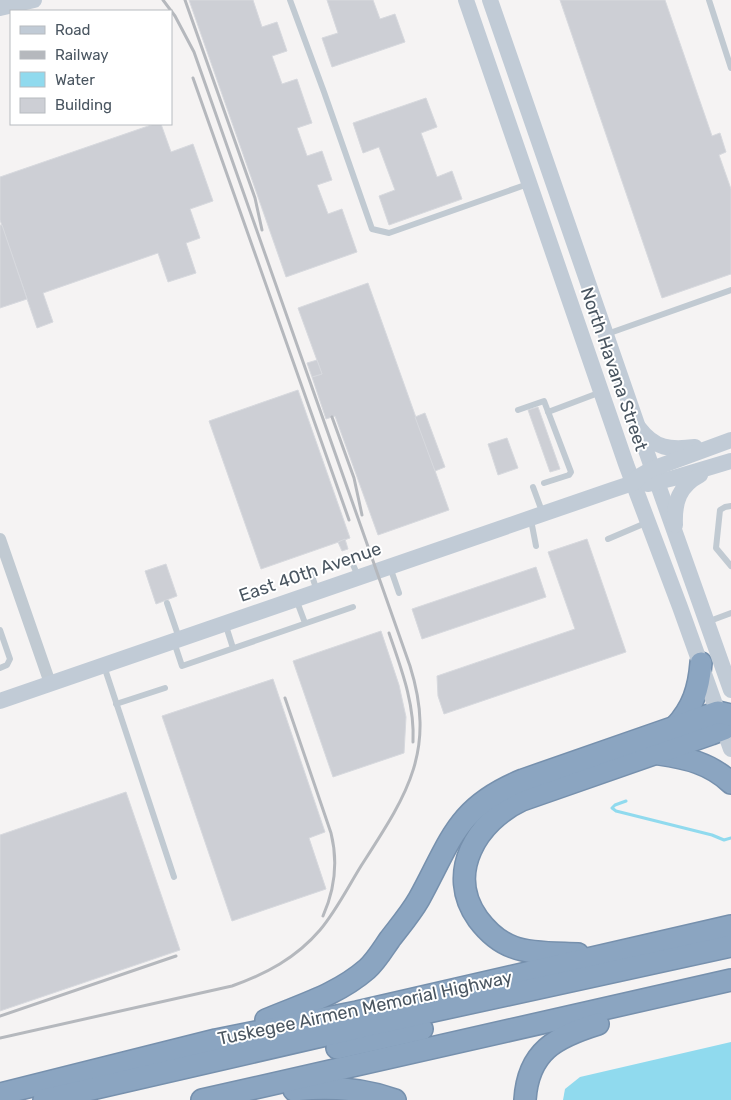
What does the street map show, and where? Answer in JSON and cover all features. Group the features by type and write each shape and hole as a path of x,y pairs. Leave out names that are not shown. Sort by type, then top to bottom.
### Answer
{"highway":[{"path":"675,727 690,708 695,696 700,680 701,663"},
{"path":"216,1040 312,1003 336,991 368,967 418,901 455,831 466,815 487,798 505,787 523,780 675,727 726,720"},
{"path":"596,956 522,950 505,943 490,933 475,914 466,892 465,881 469,856 473,845 487,825 512,805 549,790 656,754 726,720"},
{"path":"656,754 685,758 702,764 731,783"},
{"name":"Tuskegee Airmen Memorial Highway","path":"0,1094 216,1040 376,1008 731,926"},
{"path":"44,1100 378,1023 731,946"},
{"path":"108,1100 731,960"},
{"path":"202,1100 731,982"},
{"path":"525,1100 526,1084 538,1058 545,1050 564,1036 581,1028 731,982"},
{"path":"222,1100 281,1091 333,1088 376,1093 395,1100"}],"main road":[{"path":"0,8 34,0"},
{"name":"North Havana Street","path":"466,0 633,483 701,663 726,720 731,749"},
{"name":"North Havana Street","path":"490,0 654,476 731,690"},
{"path":"637,424 648,439 659,446 679,448 725,442"},
{"name":"East 40th Avenue","path":"0,700 633,483 644,484 654,476 725,442"},
{"path":"677,541 675,512 678,496 692,479 724,463"},
{"name":"East 40th Avenue","path":"654,476 724,463"}],"street":[{"path":"0,539 50,684"}],"lane":[{"path":"290,0 372,229 389,233 529,184"},
{"path":"709,0 731,68"},
{"path":"606,334 731,290"},
{"path":"548,412 601,392"},
{"path":"518,410 543,401 571,472 569,476 544,483"},
{"path":"533,487 537,516 536,546"},
{"path":"731,506 725,506 720,510 716,544 717,550 731,566"},
{"path":"608,539 648,522"},
{"path":"345,558 350,558 358,577"},
{"path":"390,566 399,593"},
{"path":"310,570 317,591"},
{"path":"296,598 305,624"},
{"path":"167,604 182,666 353,607"},
{"path":"707,622 731,613"},
{"path":"225,623 233,648"},
{"path":"0,630 10,659 7,665 0,668"},
{"path":"103,665 174,877"},
{"path":"116,704 165,688"}],"water":[{"path":"731,1042 731,1100 563,1100 565,1089 580,1077"}],"building":[{"path":"189,0 253,0 262,27 277,22 287,51 272,56 282,84 297,79 312,123 297,128 307,156 322,151 332,180 317,185 328,214 342,209 357,252 286,277"},
{"path":"327,0 373,0 380,19 395,14 405,42 332,67 322,38 338,33"},
{"path":"560,0 665,0 712,136 720,133 726,152 719,155 731,189 731,274 662,298"},
{"path":"426,98 437,127 421,133 437,177 452,171 462,199 389,225 379,196 395,190 379,147 363,153 353,123"},
{"path":"151,125 161,125 171,152 193,144 213,201 190,209 200,238 186,243 196,273 168,282 158,253 43,293 53,322 37,328 0,220 0,177"},
{"path":"0,225 2,225 27,299 0,308"},
{"path":"368,283 449,510 378,535 335,416 326,419 312,377 322,374 298,308"},
{"path":"317,360 322,374 312,377 307,363"},
{"path":"298,390 350,538 261,569 209,421"},
{"path":"538,407 560,469 550,472 528,410"},
{"path":"425,413 445,467 435,471 415,417"},
{"path":"507,438 518,468 498,475 488,444"},
{"path":"345,539 348,549 342,551 338,542"},
{"path":"587,539 626,652 444,714 438,696 437,676 575,629 548,552"},
{"path":"166,564 177,596 156,604 145,571"},
{"path":"536,567 546,597 422,639 412,609"},
{"path":"381,631 399,685 406,717 404,753 333,777 293,661"},
{"path":"273,679 325,832 309,838 326,889 232,921 162,716"},
{"path":"126,792 180,950 0,1011 0,835"}],"waterway":[{"path":"626,801 612,808 616,811 712,835 724,840 731,838"}],"railway":[{"path":"163,0 170,10"},
{"path":"185,0 255,198 262,230"},
{"path":"0,1038 232,986 257,976 291,957 311,940 337,907 403,795 418,749 420,724 417,696 410,666 194,52 172,12"},
{"path":"193,78 349,520"},
{"path":"332,417 354,478 362,515"},
{"path":"389,633 409,700 412,714 413,742"},
{"path":"285,698 333,843 335,864 333,885 323,916"},
{"path":"0,1016 176,956"}]}
